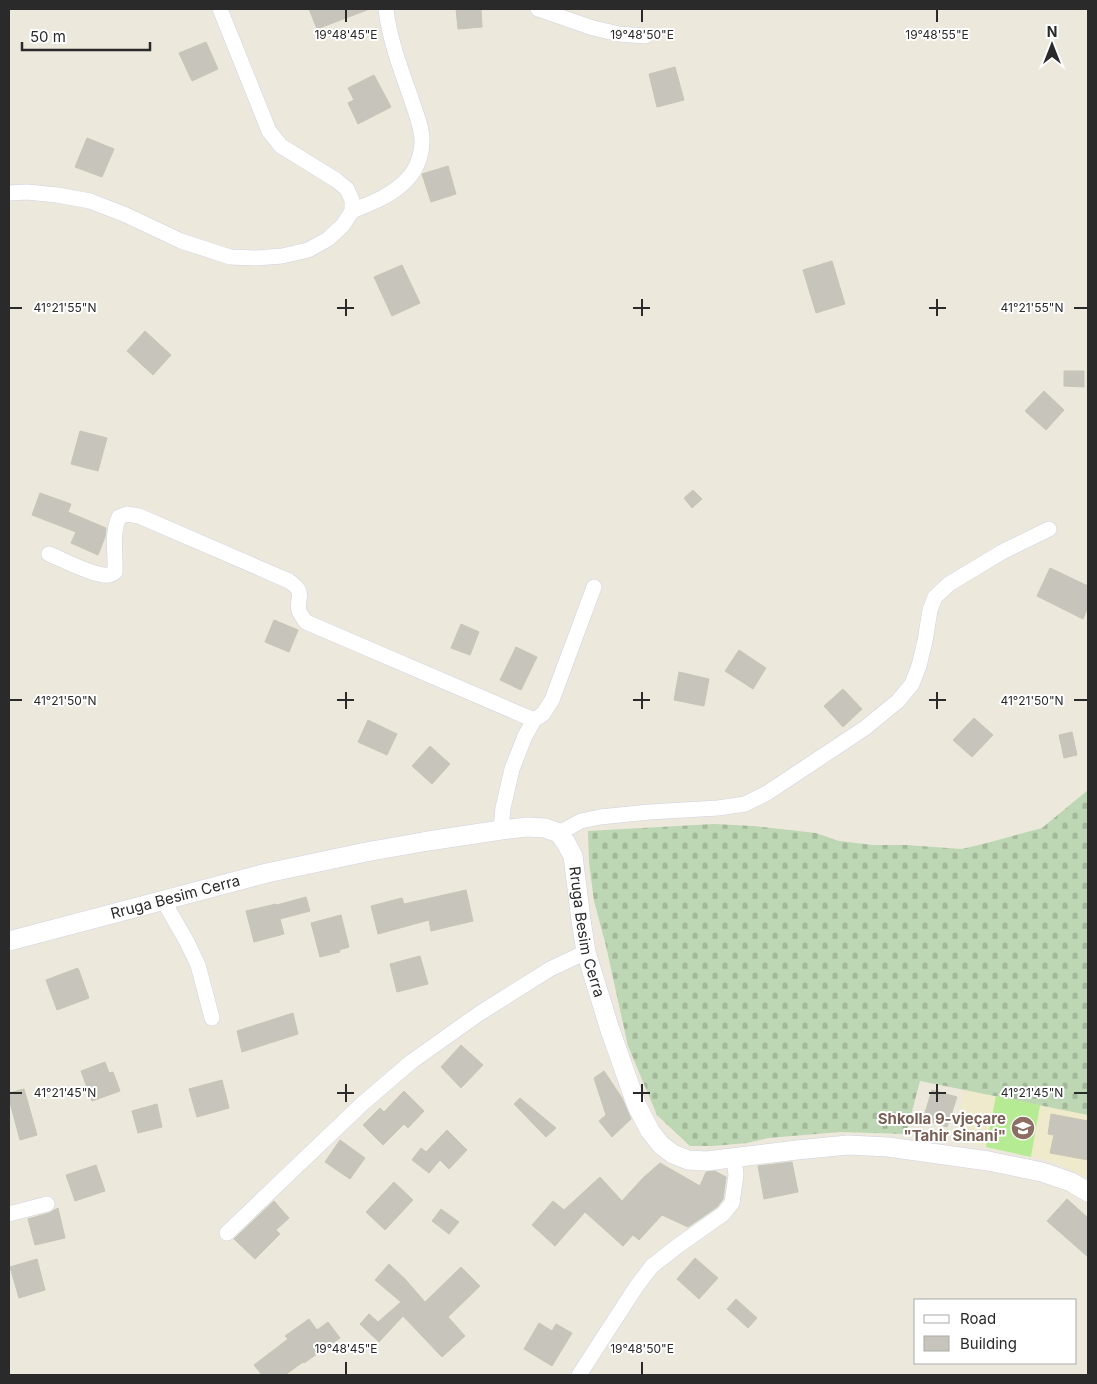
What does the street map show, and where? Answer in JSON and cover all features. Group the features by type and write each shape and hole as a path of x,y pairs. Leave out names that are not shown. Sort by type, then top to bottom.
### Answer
{"street":[{"path":"9,193 57,194 90,201 126,215 181,241 230,257 282,256 308,250 328,240 343,225 352,211 352,200 347,190 336,180 281,146 269,131 220,9"},
{"path":"352,211 375,202 400,186 414,171 420,157 422,141 418,121 399,64 386,9"},
{"path":"538,9 593,28 619,34 645,36"},
{"path":"49,554 88,570 111,575 115,572 114,543 119,517 127,514 139,516 289,581 296,586 300,595 299,612 306,622 534,720"},
{"path":"559,833 581,821 600,817 718,808 745,804 767,793 865,728 898,701 912,684 919,666 930,610 935,597 949,584 1002,552 1049,529"},
{"path":"501,830 503,808 512,769 525,736 534,720 543,714 552,700 594,587"},
{"name":"Rruga Besim Cerra","path":"9,941 267,872 366,852 501,830 527,827 545,828 559,833 573,856 586,952 595,985 637,1106 650,1131 673,1154 688,1160 707,1161 848,1145 888,1146 988,1161 1042,1172 1071,1182 1088,1192"},
{"path":"163,900 198,965 212,1018"},
{"path":"227,1233 362,1104 411,1062 480,1012 550,969 586,952"},
{"path":"579,1375 636,1287 652,1266 723,1214 732,1203 736,1175 734,1158"},
{"path":"9,1214 47,1204"}],"shaded area":[{"name":"Shkolla 9-vjeçare \"Tahir Sinani\"","path":"964,1090 1088,1115 1088,1178 1051,1161 955,1140"}],"green space":[{"path":"1088,790 1088,1115 920,1081 906,1134 840,1132 768,1138 747,1143 690,1146 657,1115 628,1046 594,901 589,862 588,831 714,824 816,833 839,841 873,845 962,849 1042,828"},
{"path":"996,1096 1040,1105 1031,1157 986,1147"}],"building":[{"path":"309,9 367,9 367,10 317,29"},
{"path":"456,9 481,9 482,27 458,29"},
{"path":"206,42 218,69 192,81 179,53"},
{"path":"675,67 684,100 657,107 649,74"},
{"path":"374,75 391,107 358,124 348,103 354,100 348,88"},
{"path":"87,138 114,149 102,177 75,167"},
{"path":"448,166 456,194 431,202 422,174"},
{"path":"832,261 845,304 816,313 803,270"},
{"path":"402,265 420,303 392,316 374,277"},
{"path":"145,331 171,355 153,375 127,351"},
{"path":"1064,371 1084,371 1084,387 1064,386"},
{"path":"1044,391 1064,410 1046,430 1025,411"},
{"path":"80,431 107,438 98,471 71,464"},
{"path":"693,490 702,499 692,508 684,498"},
{"path":"40,493 71,504 68,512 106,528 105,537 98,555 71,543 76,532 32,515"},
{"path":"1050,568 1088,586 1088,607 1083,619 1037,596"},
{"path":"274,620 298,630 289,652 265,642"},
{"path":"461,624 479,632 470,655 451,648"},
{"path":"516,647 537,657 521,690 500,680"},
{"path":"739,650 766,668 753,689 725,671"},
{"path":"679,672 709,679 704,706 674,700"},
{"path":"843,689 862,709 843,727 824,706"},
{"path":"974,718 993,735 972,757 953,740"},
{"path":"368,720 397,734 387,755 358,742"},
{"path":"1072,732 1077,755 1064,758 1059,735"},
{"path":"430,746 450,764 432,784 412,766"},
{"path":"466,890 473,921 431,931 429,920 378,934 371,906 402,898 404,904"},
{"path":"306,897 310,911 280,919 284,934 254,942 246,911"},
{"path":"341,915 349,947 339,950 340,952 320,957 311,923"},
{"path":"420,956 428,984 397,992 390,964"},
{"path":"78,968 89,998 57,1010 46,980"},
{"path":"293,1013 298,1034 242,1052 237,1031"},
{"path":"461,1045 483,1065 461,1088 441,1067"},
{"path":"105,1062 109,1073 113,1072 120,1091 92,1101 81,1071"},
{"path":"604,1071 622,1098 631,1119 612,1137 599,1121 606,1115 594,1078"},
{"path":"222,1080 229,1108 197,1117 189,1089"},
{"path":"24,1089 37,1135 20,1140 9,1093"},
{"path":"932,1090 957,1097 947,1127 923,1119"},
{"path":"404,1091 424,1111 408,1128 404,1124 383,1145 363,1125 380,1108 384,1112"},
{"path":"520,1098 556,1128 546,1137 514,1104"},
{"path":"157,1104 162,1127 138,1133 132,1111"},
{"path":"1051,1114 1088,1121 1088,1160 1050,1153 1054,1135 1048,1134"},
{"path":"447,1130 467,1150 449,1169 440,1160 429,1173 412,1160 421,1148 426,1152"},
{"path":"340,1140 365,1158 350,1179 325,1162"},
{"path":"792,1162 798,1192 764,1199 758,1166"},
{"path":"660,1163 700,1186 706,1172 715,1171 726,1177 723,1199 717,1207 688,1227 662,1215 639,1240 633,1235 623,1246 585,1212 555,1246 532,1225 553,1201 564,1210 600,1177 622,1201"},
{"path":"96,1165 105,1191 75,1201 66,1175"},
{"path":"394,1182 413,1200 385,1230 366,1212"},
{"path":"1067,1199 1088,1218 1088,1257 1047,1221"},
{"path":"274,1201 289,1218 276,1230 280,1234 255,1259 234,1239"},
{"path":"58,1208 65,1238 35,1245 28,1219 49,1213"},
{"path":"441,1209 459,1222 449,1234 432,1221"},
{"path":"695,1258 718,1278 699,1299 677,1279"},
{"path":"37,1259 45,1290 19,1298 10,1267"},
{"path":"389,1264 425,1302 461,1267 480,1286 448,1317 465,1336 442,1357 403,1316 379,1342 360,1324 369,1314 378,1322 401,1302 375,1280"},
{"path":"736,1299 757,1318 748,1328 727,1309"},
{"path":"309,1319 317,1330 328,1322 340,1338 285,1375 262,1375 254,1365 288,1339 285,1336"},
{"path":"539,1323 552,1331 556,1324 572,1333 552,1366 524,1349"}],"place":[{"name":"Shkolla 9-vjeçare \"Tahir Sinani\"","path":"1023,1128"}]}
